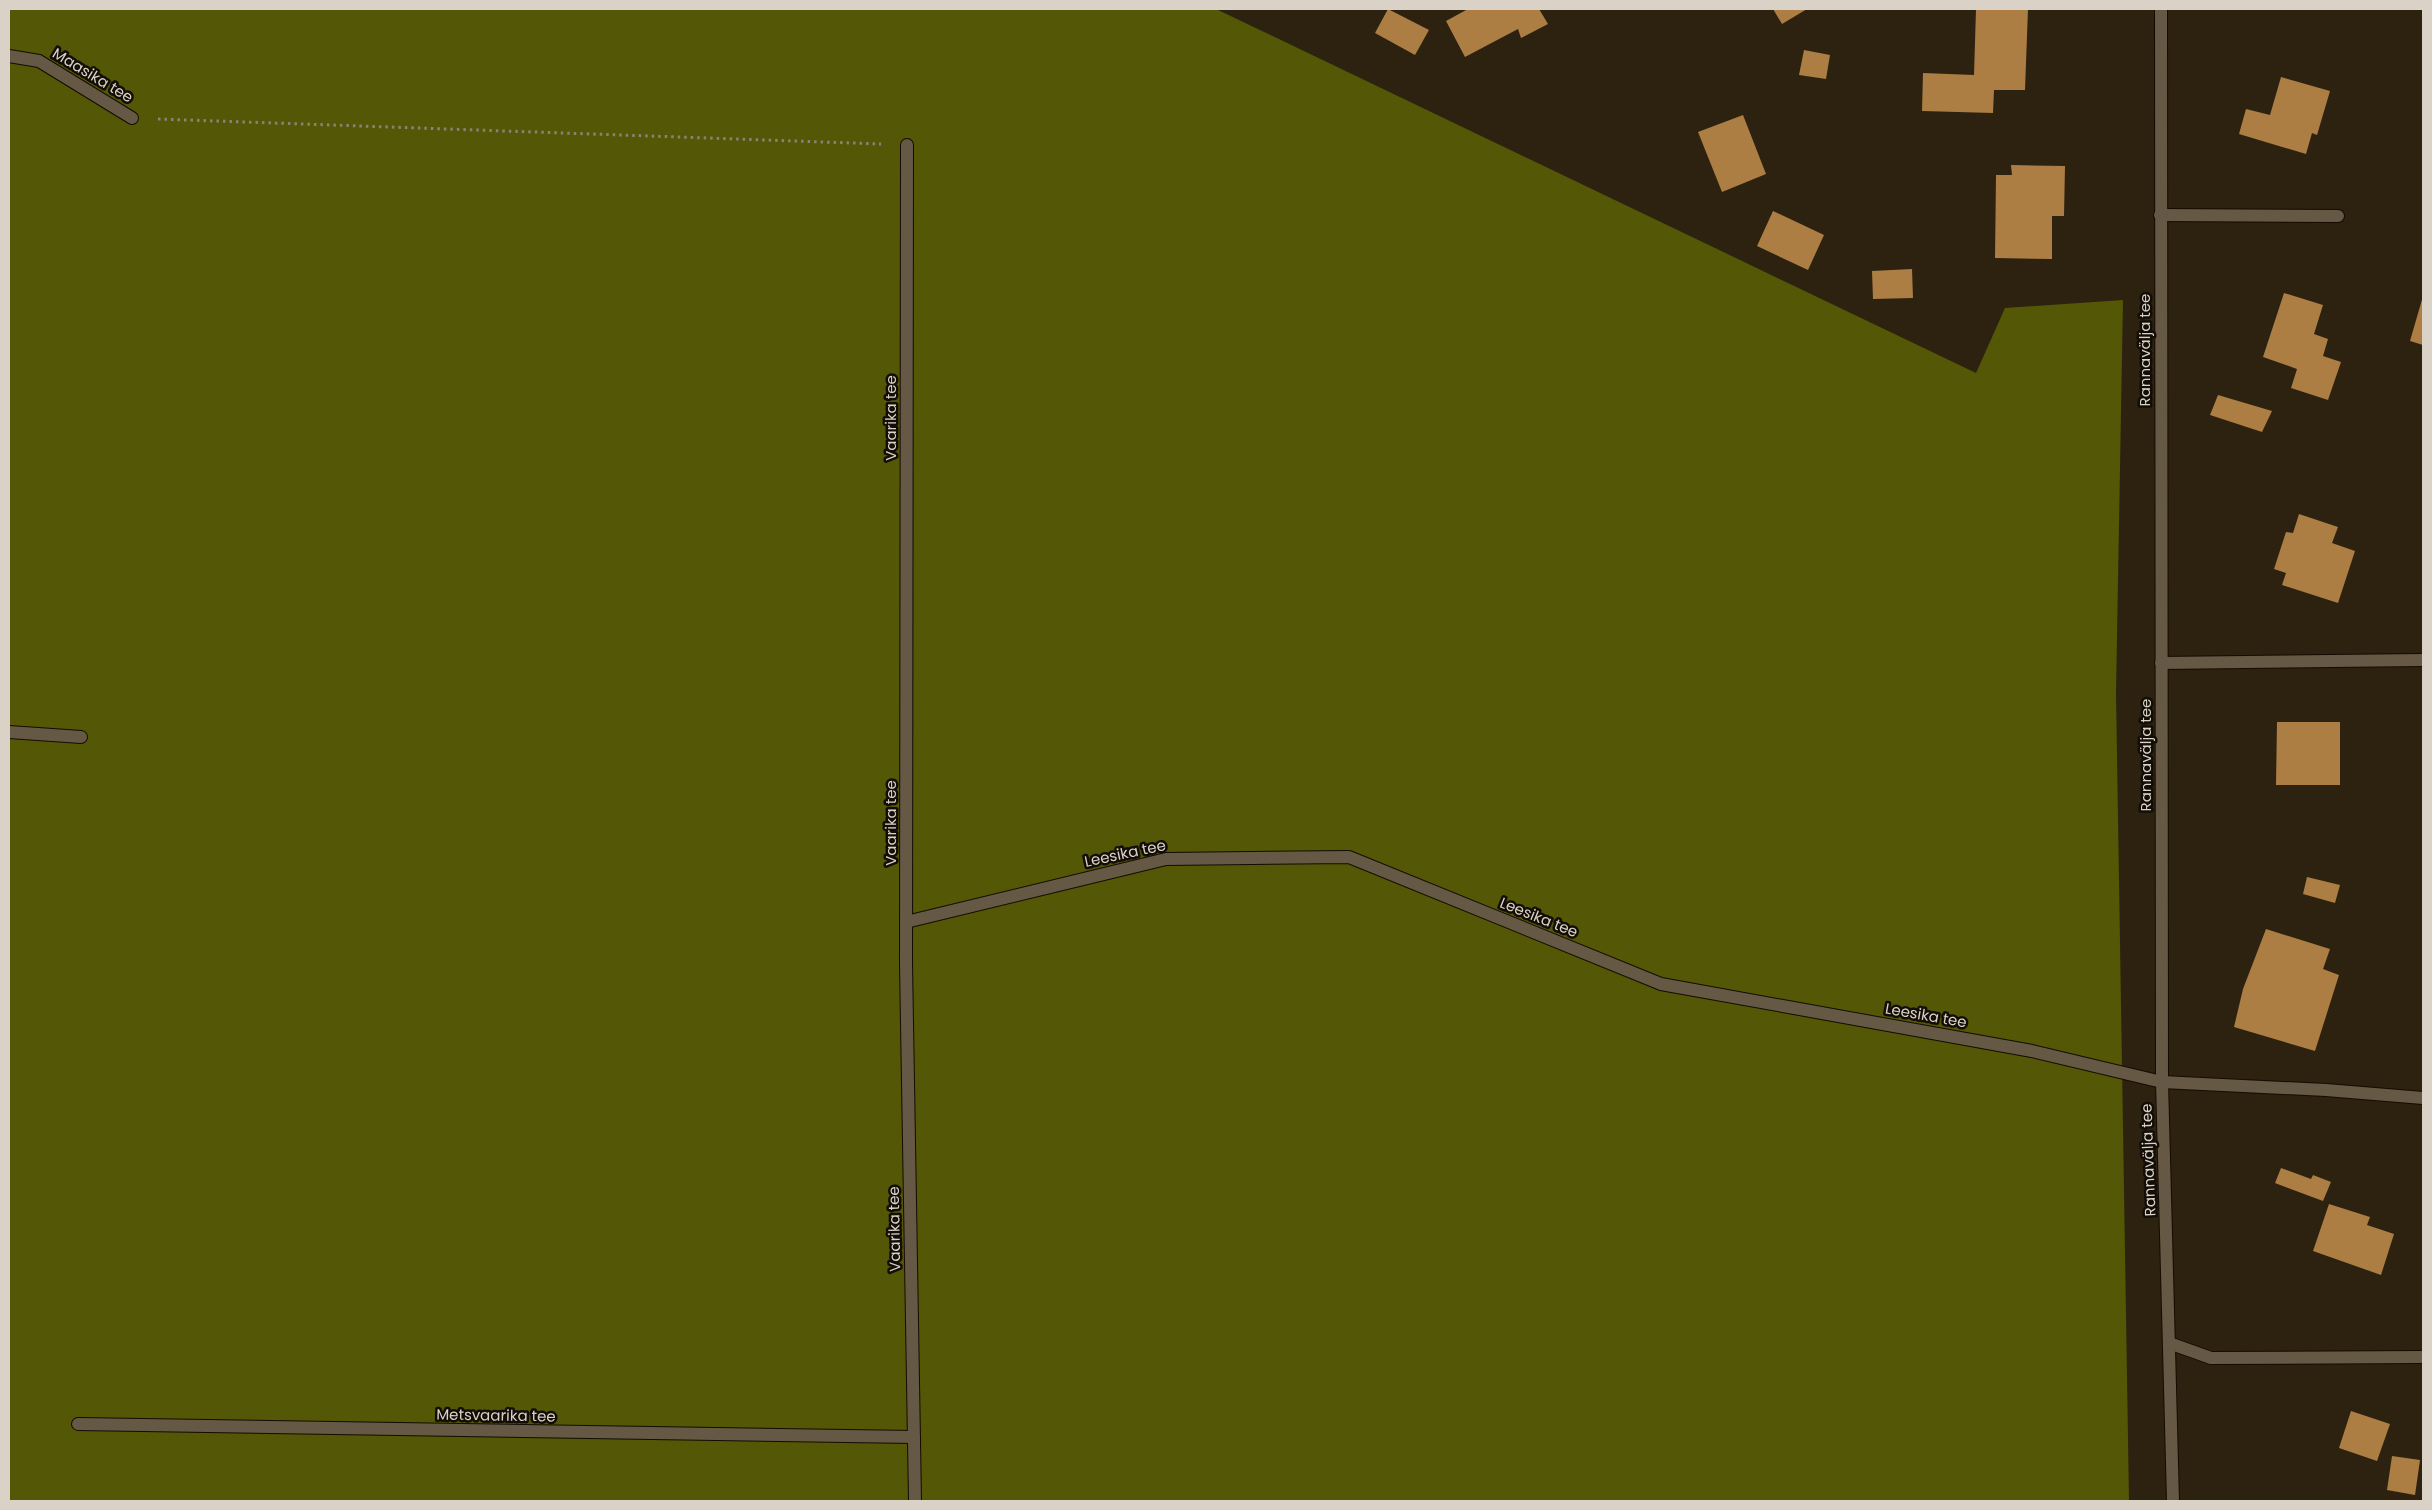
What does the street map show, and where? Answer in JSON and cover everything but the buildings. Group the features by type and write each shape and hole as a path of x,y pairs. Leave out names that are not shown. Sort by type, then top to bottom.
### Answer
{"street":[{"name":"Rannavälja tee","path":"2161,9 2162,1082 2173,1501"},
{"name":"Maasika tee","path":"9,56 38,61 132,118"},
{"name":"Vaarika tee","path":"907,145 906,922 915,1501"},
{"path":"2160,215 2338,216"},
{"path":"2161,663 2423,660"},
{"path":"9,732 81,737"},
{"name":"Leesika tee","path":"906,922 1166,859 1349,857 1661,984 2032,1051 2162,1082 2326,1090 2423,1098"},
{"path":"2169,1343 2211,1358 2423,1357"},
{"name":"Metsvaarika tee","path":"78,1424 914,1437"}],"path":[{"path":"132,118 907,145"}],"shaded area":[{"path":"9,9 1216,9 1976,373 2005,308 2123,300 2116,693 2129,1501 9,1501"}]}
